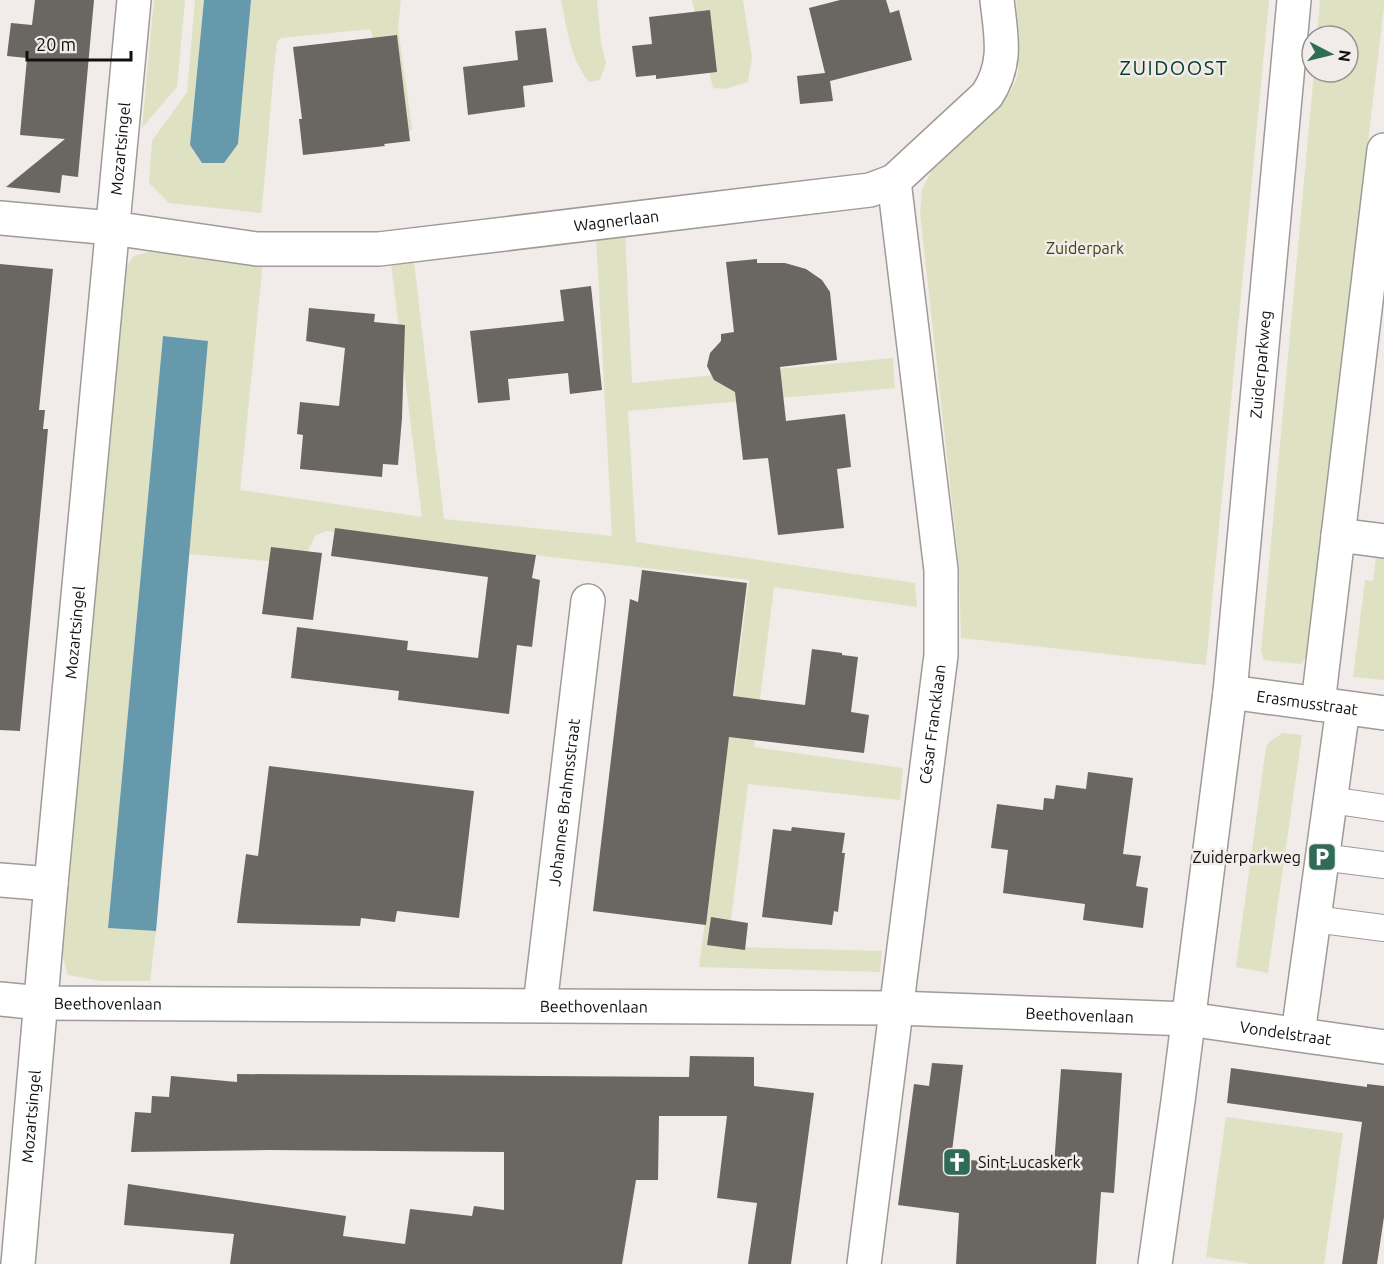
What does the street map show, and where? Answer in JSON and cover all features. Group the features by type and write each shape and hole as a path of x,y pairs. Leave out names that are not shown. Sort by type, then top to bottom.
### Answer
{"street":[{"name":"Mozartsingel","path":"18,1264 51,884 134,0"},
{"name":"Wagnerlaan","path":"0,218 112,228 257,249 380,249 870,190 894,181 987,95 997,81 1002,64 997,0"},
{"name":"Zuiderparkweg","path":"1155,1264 1230,692 1293,0"},
{"path":"1298,1034 1330,800 1331,706 1338,535 1384,150"},
{"name":"César Francklaan","path":"864,1264 941,655 941,570 894,181"},
{"path":"1338,535 1384,541"},
{"name":"Johannes Brahmsstraat","path":"540,1005 588,601"},
{"name":"Erasmusstraat","path":"1230,692 1384,713"},
{"path":"1330,800 1384,808"},
{"path":"1322,857 1384,865"},
{"path":"0,880 51,884"},
{"path":"1314,919 1384,928"},
{"name":"Beethovenlaan","path":"0,999 41,1003 896,1008 1188,1020"},
{"name":"Vondelstraat","path":"1188,1020 1384,1047"}],"green space":[{"path":"154,0 185,0 177,87 142,128"},
{"path":"195,0 204,0 190,145 202,163 224,163 238,144 251,0 401,0 398,28 412,129 409,133 389,137 371,29 281,38 277,42 261,213 169,203 149,183 152,141 187,92"},
{"path":"561,0 597,0 601,43 606,63 600,80 589,82 577,63 570,43"},
{"path":"692,0 743,0 752,58 748,82 725,89 713,88"},
{"name":"Zuiderpark","path":"1016,0 1269,0 1206,665 961,638 959,566 920,213 922,189 933,169 1001,106 1015,83 1018,72 1019,35"},
{"path":"1320,0 1384,0 1307,656 1301,664 1264,660 1261,651 1313,84 1360,84 1360,24 1318,24"},
{"path":"625,231 632,383 893,358 895,388 628,411 636,542 915,583 917,607 774,587 754,747 903,768 900,800 748,784 730,928 733,947 882,951 880,972 699,967 749,580 326,531 315,536 302,564 189,554 208,341 163,336 108,928 156,931 150,981 101,981 68,975 60,948 120,275 134,256 148,252 263,261 240,490 422,517 390,255 413,253 444,519 612,536 596,235"},
{"path":"1376,556 1384,557 1384,680 1353,677 1365,580 1373,581"},
{"path":"1283,733 1302,735 1268,973 1236,967 1266,747 1270,741"},
{"path":"1226,1117 1343,1133 1324,1264 1252,1264 1206,1257"}],"water":[{"path":"204,0 251,0 238,144 224,163 202,163 190,145"},
{"path":"163,336 208,341 156,931 108,928"}],"building":[{"path":"35,0 94,0 78,177 62,175 60,193 6,187 65,139 20,135 27,58 7,56 11,23 32,25"},
{"path":"840,0 886,0 890,13 899,10 912,60 830,81 833,101 800,104 797,76 825,73 809,8"},
{"path":"710,10 717,72 656,79 656,75 636,77 632,46 652,44 649,17"},
{"path":"546,28 553,82 523,86 525,107 468,115 463,67 518,60 515,31"},
{"path":"397,35 410,141 303,155 299,119 302,119 293,47"},
{"path":"757,259 757,263 785,263 806,269 822,280 830,292 837,360 780,367 786,421 845,414 851,467 837,469 844,528 778,535 768,458 743,460 735,392 714,380 707,366 710,353 721,341 721,334 734,332 726,262"},
{"path":"0,264 53,269 39,410 45,410 43,429 48,429 20,731 0,730"},
{"path":"591,286 602,390 570,394 568,373 508,379 510,400 478,403 470,331 564,321 560,290"},
{"path":"309,308 375,314 374,322 405,325 398,465 383,464 382,477 300,469 303,435 297,434 300,402 339,406 345,348 306,341"},
{"path":"335,528 536,555 532,578 540,580 532,647 517,645 509,714 398,700 399,691 291,678 297,627 408,641 407,650 478,658 488,577 331,556"},
{"path":"271,547 322,553 313,620 262,614"},
{"path":"642,570 747,583 733,696 805,705 812,649 842,653 842,655 858,657 851,712 869,715 864,753 729,737 706,925 593,911 630,599 638,602"},
{"path":"269,766 474,791 459,918 397,911 395,922 361,918 360,926 237,923 246,854 258,856"},
{"path":"1088,772 1133,778 1123,854 1141,856 1136,886 1148,888 1143,928 1083,920 1085,904 1003,893 1008,850 991,848 997,804 1043,810 1044,798 1054,799 1056,785 1086,789"},
{"path":"792,827 845,833 838,912 834,911 832,925 762,917 773,829 791,831"},
{"path":"711,917 748,923 745,950 707,945"},
{"path":"690,1056 754,1057 754,1086 814,1093 791,1264 748,1264 757,1203 717,1198 727,1116 659,1116 658,1180 636,1180 622,1264 230,1264 234,1234 124,1225 128,1184 346,1216 343,1236 405,1244 410,1209 472,1216 474,1206 504,1210 504,1152 269,1150 131,1152 135,1112 151,1113 152,1096 169,1097 171,1076 237,1082 237,1074 689,1077"},
{"name":"Sint-Lucaskerk","path":"932,1063 963,1065 951,1159 1054,1165 1061,1069 1122,1073 1114,1193 1101,1192 1096,1264 956,1264 959,1213 898,1205 914,1084 929,1086"},
{"path":"1231,1068 1367,1087 1367,1084 1384,1086 1384,1217 1377,1264 1342,1264 1362,1122 1227,1103"}],"place":[{"name":"Zuiderparkweg","path":"1322,857"},
{"name":"Sint-Lucaskerk","path":"957,1162"}],"district":[{"name":"ZUIDOOST","path":"1174,68"}]}
